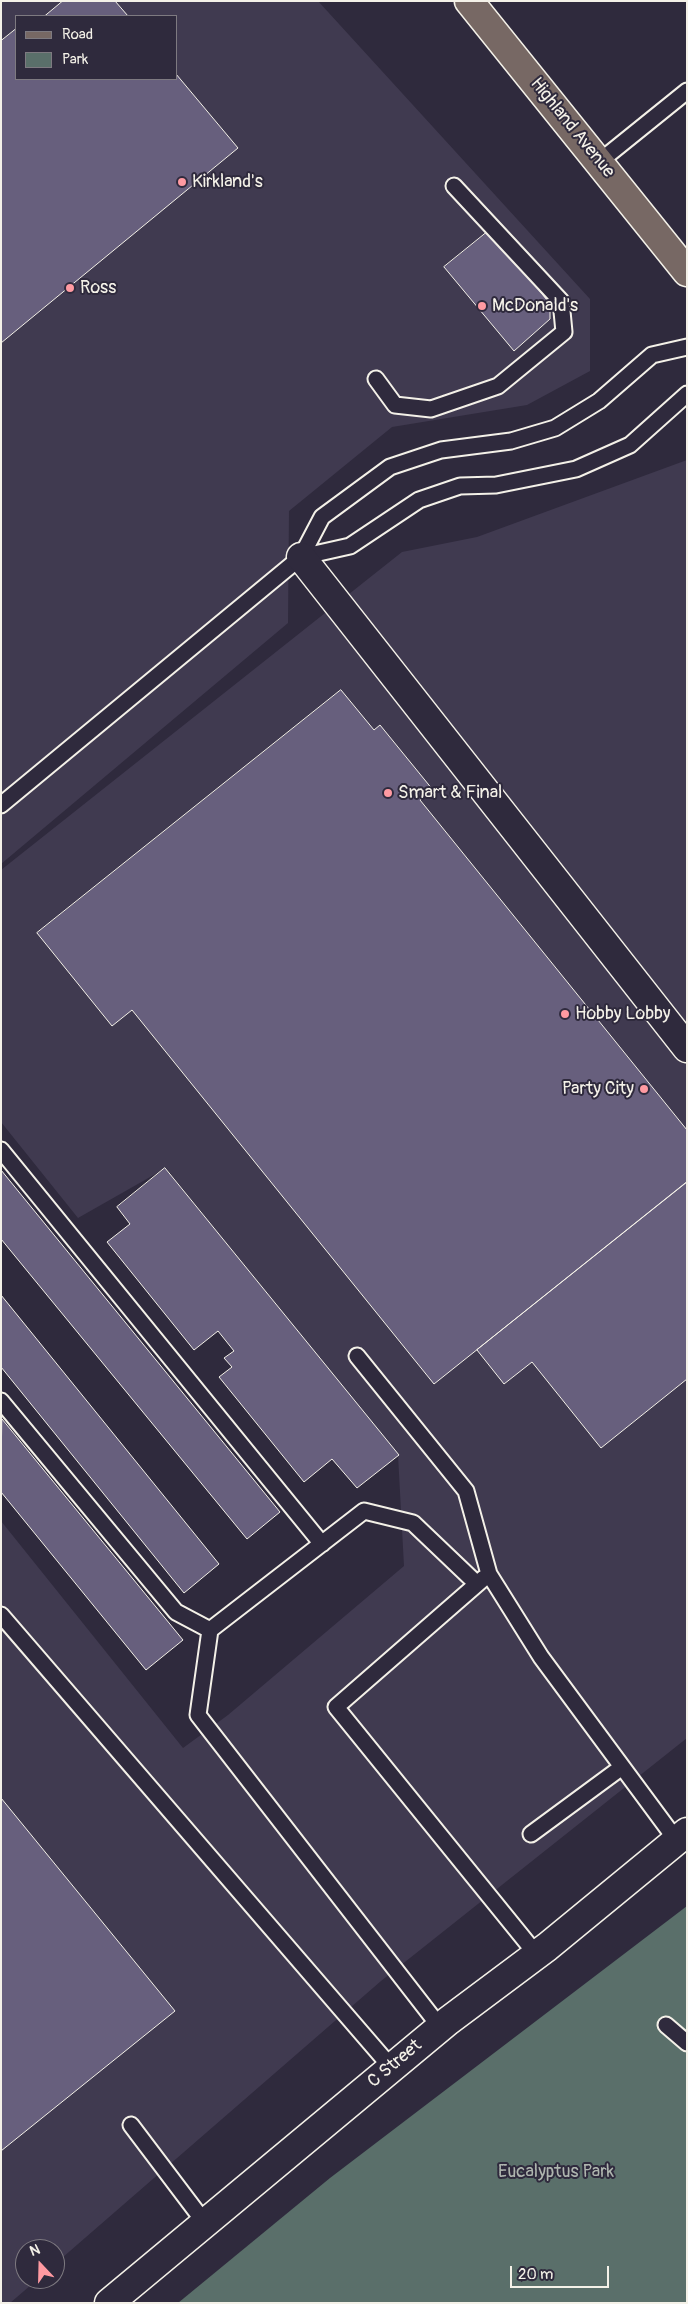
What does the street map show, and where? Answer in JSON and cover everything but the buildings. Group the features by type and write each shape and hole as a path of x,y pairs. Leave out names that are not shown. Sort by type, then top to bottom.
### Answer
{"main road":[{"name":"Highland Avenue","path":"469,1 682,262"},
{"path":"302,557 687,1048"},
{"name":"C Street","path":"109,2303 440,2027 537,1955 682,1836"}],"lane":[{"path":"599,162 687,91"},
{"path":"376,379 395,404 430,409 498,386 564,332 561,301 454,186"},
{"path":"1,805 302,557 322,517 390,467 441,450 511,441 555,428 600,401 652,355 687,347"},
{"path":"302,557 350,546 419,500 460,486 496,485 576,469 630,445 687,394"},
{"path":"1,1150 322,1544"},
{"path":"357,1356 466,1491 483,1579"},
{"path":"1,1401 176,1612 210,1630"},
{"path":"440,2027 198,1715 210,1630 364,1511 413,1523 483,1579 622,1767 682,1836"},
{"path":"483,1579 336,1708 537,1955"},
{"path":"1,1615 391,2068"},
{"path":"531,1834 622,1767"},
{"path":"666,2025 687,2042"},
{"path":"131,2125 205,2223"}],"shaded area":[{"path":"1,1 318,1 590,299 590,371 527,405 392,427 289,511 288,623 1,864"},
{"path":"687,460 687,1738 381,1981 65,2255 65,2239 15,2239 15,2289 26,2289 10,2303 1,2303 1,1521 183,1748 228,1715 404,1566 398,1455 166,1168 78,1218 1,1122 1,870 402,552 477,537"}],"green space":[{"name":"Eucalyptus Park","path":"687,1906 687,2303 178,2303 330,2178"}],"place":[{"name":"Kirkland's","path":"182,182"},
{"name":"Ross","path":"70,288"},
{"name":"McDonald's","path":"482,306"},
{"name":"Smart & Final","path":"388,793"},
{"name":"Hobby Lobby","path":"565,1014"},
{"name":"Party City","path":"644,1089"}]}
